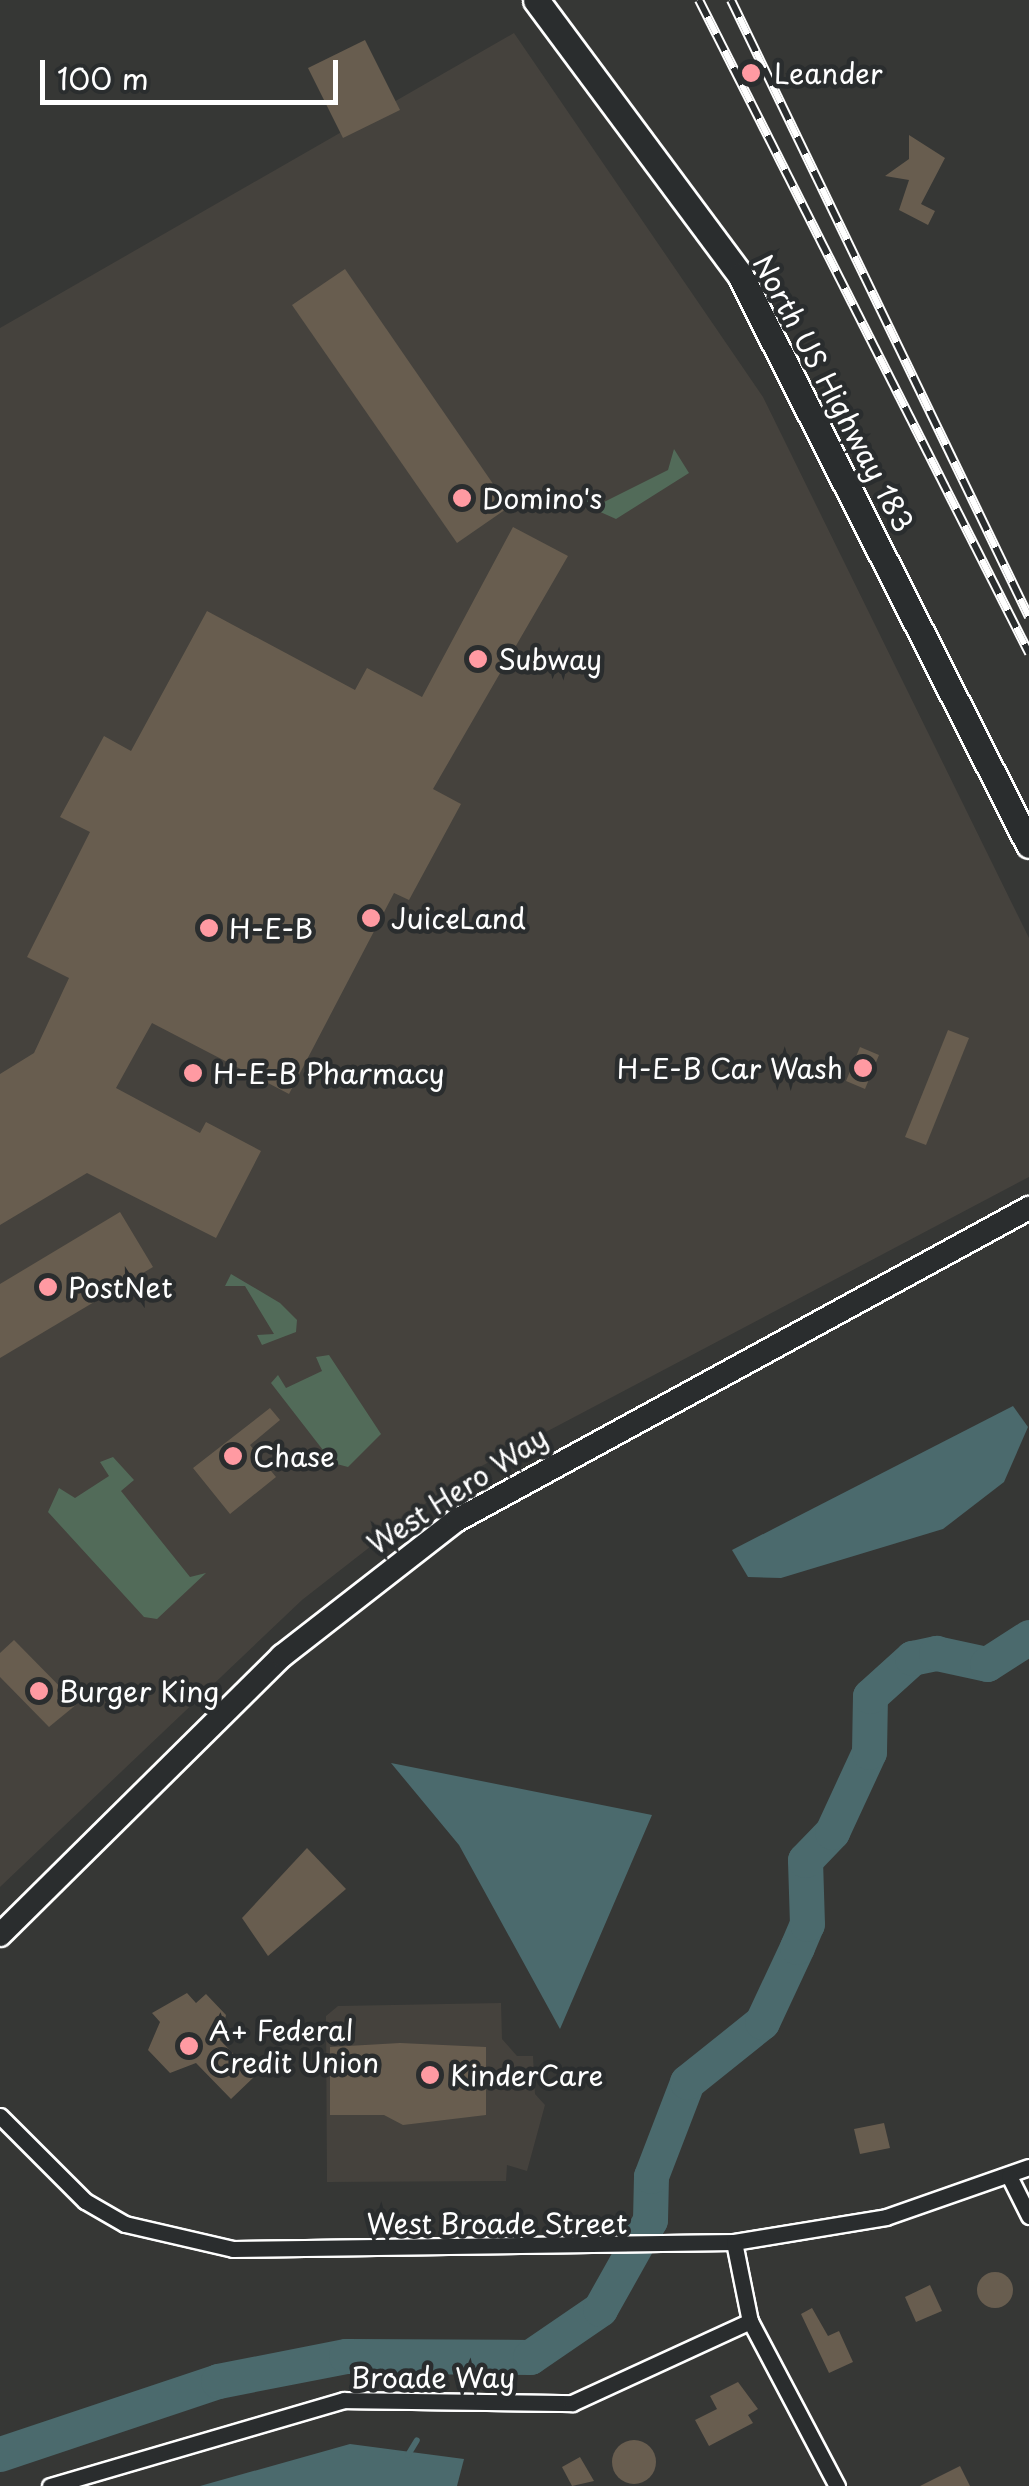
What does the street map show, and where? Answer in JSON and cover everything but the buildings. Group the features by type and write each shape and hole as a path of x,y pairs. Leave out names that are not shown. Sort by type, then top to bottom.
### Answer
{"main road":[{"name":"North US Highway 183","path":"536,0 740,275 1029,845"},
{"name":"West Hero Way","path":"0,1935 282,1656 457,1520 1029,1208"}],"street":[{"name":"West Broade Street","path":"0,2116 86,2200 172,2241 294,2250 734,2242 886,2218 1029,2167"},
{"path":"1009,2176 1029,2216"},
{"path":"734,2242 750,2321 838,2486"},
{"name":"Broade Way","path":"50,2486 344,2400 572,2402 750,2321"}],"shaded area":[{"path":"514,33 763,397 1029,938 1029,1177 457,1479 302,1600 0,1887 0,328"},
{"name":"KinderCare","path":"501,2003 502,2039 517,2056 533,2056 535,2094 545,2105 527,2171 507,2165 506,2181 327,2182 326,2016 338,2006"}],"green space":[{"path":"674,449 689,473 616,519 578,502 592,490 594,507 668,470"},
{"path":"231,1274 280,1303 297,1320 296,1332 262,1345 257,1335 274,1334 245,1286 225,1286"},
{"path":"329,1355 381,1434 348,1467 333,1463 271,1383 278,1375 286,1388 322,1371 316,1357"},
{"path":"113,1457 134,1480 121,1491 190,1577 206,1573 157,1619 144,1617 48,1512 59,1488 75,1498 109,1476 100,1462"}],"water":[{"path":"1013,1406 1028,1427 1004,1482 943,1529 781,1578 748,1577 732,1550"},
{"path":"391,1763 652,1815 560,2029 459,1845"},
{"path":"350,2444 464,2459 457,2486 200,2486"}],"waterway":[{"path":"0,2454 218,2381 346,2356 530,2357 600,2309 650,2220 651,2176 687,2082 762,2022 797,1947 807,1924 805,1860 832,1832 869,1752 870,1696 912,1658 936,1653 987,1664 1029,1637"},
{"path":"426,2376 429,2355"},
{"path":"408,2455 417,2440"}],"railway":[{"path":"699,0 1029,653"},
{"path":"731,0 1029,617"}],"place":[{"name":"Leander","path":"751,73"},
{"name":"Domino's","path":"462,498"},
{"name":"Subway","path":"478,659"},
{"name":"JuiceLand","path":"371,918"},
{"name":"H-E-B","path":"209,928"},
{"name":"H-E-B Car Wash","path":"863,1068"},
{"name":"H-E-B Pharmacy","path":"193,1073"},
{"name":"PostNet","path":"48,1287"},
{"name":"Chase","path":"233,1456"},
{"name":"Burger King","path":"39,1691"},
{"name":"A+ Federal Credit Union","path":"189,2046"},
{"name":"KinderCare","path":"430,2075"}]}
